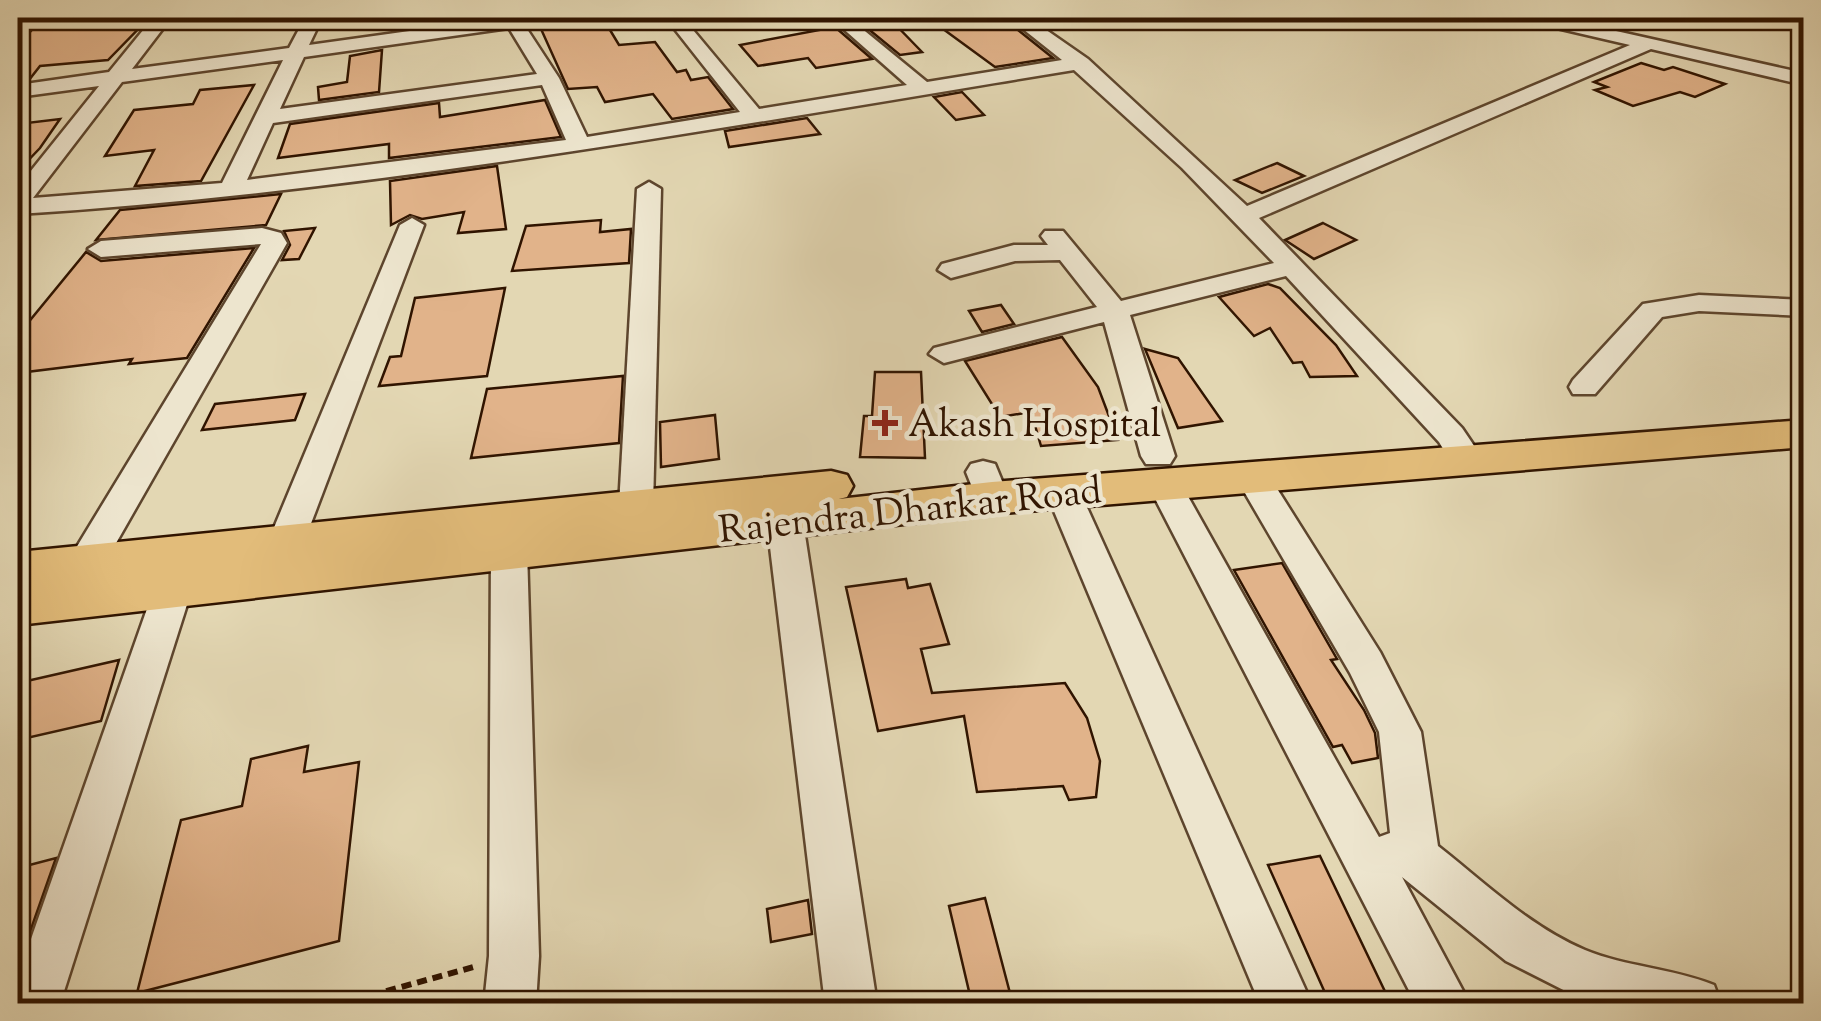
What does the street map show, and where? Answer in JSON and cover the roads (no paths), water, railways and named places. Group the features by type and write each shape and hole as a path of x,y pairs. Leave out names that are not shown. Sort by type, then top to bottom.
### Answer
{"main road":[{"name":"Rajendra Dharkar Road","path":"18,606 785,522 988,485 1064,492 1161,470 1252,476 1459,447 1804,409"},
{"name":"Rajendra Dharkar Road","path":"18,570 636,506 988,485 1459,447 1804,433"}],"street":[{"path":"18,204 162,18"},
{"path":"231,190 312,18"},
{"path":"18,91 544,18"},
{"path":"674,18 754,116"},
{"path":"839,18 924,88"},
{"path":"1018,18 1081,63 1242,217 1459,447"},
{"path":"1537,18 1804,75"},
{"path":"1566,18 1804,75"},
{"path":"512,20 548,78 579,144"},
{"path":"1242,217 1650,43"},
{"path":"18,204 231,190 579,144 1081,63"},
{"path":"262,118 548,78"},
{"path":"18,111 95,103"},
{"path":"636,506 648,188"},
{"path":"286,542 412,225"},
{"path":"86,563 274,243 272,238 262,236 101,249"},
{"path":"952,270 986,258 1060,244 1115,311 1161,470 1444,1004"},
{"path":"944,354 1288,268"},
{"path":"1584,387 1653,310 1699,303 1804,308"},
{"path":"1252,476 1366,664 1400,732 1410,784 1415,857"},
{"path":"1064,492 1286,1004"},
{"path":"785,522 843,1001"},
{"path":"509,550 514,956 510,1004"},
{"path":"34,1004 172,588"},
{"path":"1364,855 1403,853 1415,857 1521,940 1562,966 1631,990 1696,1004"}],"place":[{"name":"Akash Hospital","path":"885,423"}]}
